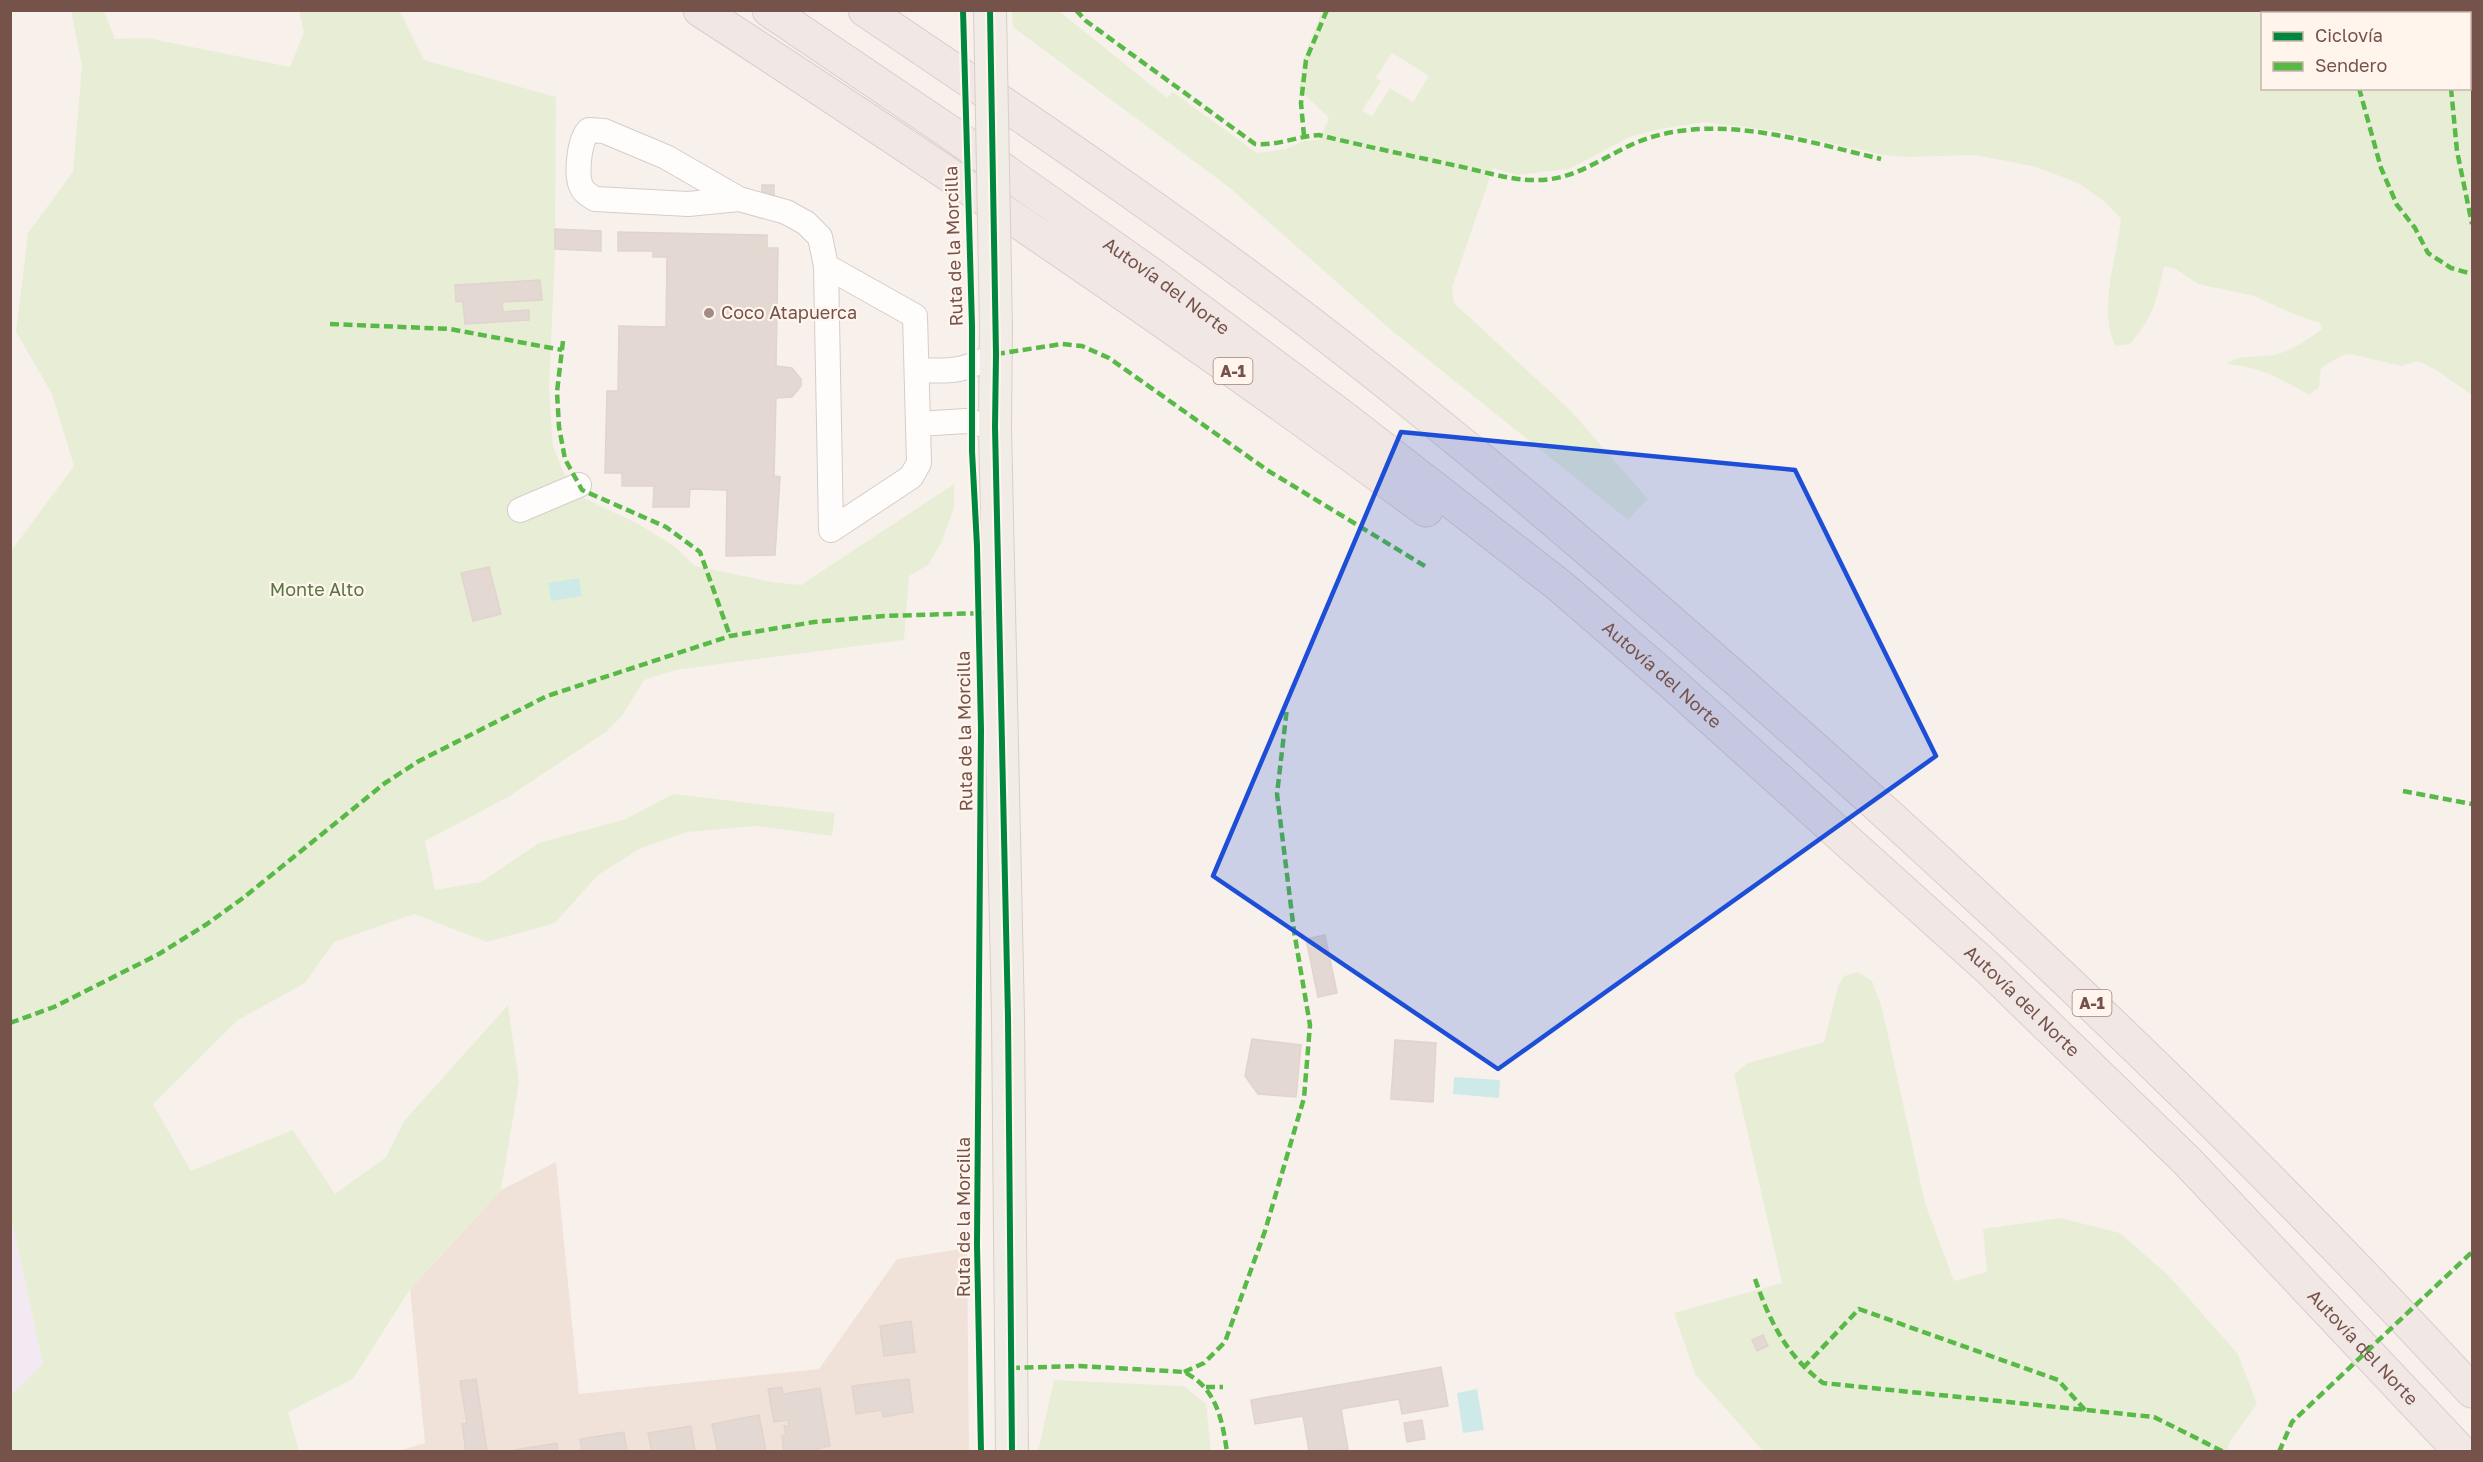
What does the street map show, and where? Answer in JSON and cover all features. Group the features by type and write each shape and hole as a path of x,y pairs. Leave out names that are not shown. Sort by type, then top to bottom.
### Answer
{"highway":[{"name":"A-1","path":"700,10 1075,260 1312,426 1540,593 1751,754"},
{"name":"Autovía del Norte","path":"769,10 945,129 1145,270 1334,411 1560,586 1751,754 1988,968 2187,1161 2461,1452"},
{"path":"865,10 1034,123"},
{"name":"A-1","path":"906,10 1014,90 1034,123 1334,341 1478,455 1691,638 1969,887 2097,1008 2309,1219 2472,1391"}],"main road":[{"path":"990,10 996,341 995,427 1008,1017 1012,1452"}],"lane":[{"path":"739,200 688,204 595,199 585,193 580,183 580,147 583,135 589,130 604,131 666,157 739,200 786,212 806,223 820,237 826,266 831,530 911,477 920,463 915,316 826,266"},
{"path":"917,370 953,372 975,365 996,341"},
{"path":"918,424 966,421 995,427"},
{"path":"520,510 579,485"}],"highlighted area":[{"path":"1401,432 1795,470 1936,756 1498,1069 1213,876"}],"shaded area":[{"path":"556,1162 579,1394 819,1369 897,1259 967,1248 969,1451 394,1452 425,1443 410,1289 501,1190"},
{"path":"10,1212 43,1365 11,1397 10,1397"}],"green space":[{"name":"Monte Alto","path":"71,11 104,11 115,39 148,38 290,67 304,32 299,11 400,11 424,60 556,97 555,254 549,388 553,446 567,481 578,495 640,525 674,546 695,566 772,582 801,585 954,484 954,508 942,541 928,565 909,576 904,640 675,670 644,680 622,716 606,732 508,797 425,841 435,890 481,882 539,843 626,819 673,794 835,813 832,836 757,826 687,832 641,848 598,875 555,923 487,942 414,914 334,942 305,983 238,1020 153,1104 191,1171 293,1130 335,1194 386,1157 404,1121 508,1005 519,1082 501,1190 410,1289 353,1379 288,1412 299,1451 11,1451 10,1397 43,1364 10,1212 11,551 74,466 52,394 16,332 28,233 73,172 82,66"},
{"path":"1012,11 1059,11 1167,98 1173,92 1257,153 1285,149 1304,141 1319,140 1329,118 1299,89 1303,60 1322,11 2472,11 2472,395 2436,370 2418,361 2401,366 2351,354 2343,355 2321,368 2319,387 2309,395 2269,374 2226,364 2236,359 2272,355 2292,348 2322,329 2320,323 2254,296 2198,284 2174,268 2164,267 2153,308 2138,334 2130,344 2116,346 2108,317 2108,301 2121,219 2104,201 2078,183 2036,167 1975,155 1908,157 1882,155 1781,132 1705,122 1632,136 1569,169 1517,175 1493,168 1452,288 1454,303 1571,411 1648,499 1628,520 1391,330 1230,188 1013,27","holes":["1392,53 1429,76 1413,102 1390,88 1372,116 1362,111 1381,81 1376,78"]},
{"path":"1858,972 1872,981 1882,1008 1925,1203 1954,1281 1987,1272 1983,1229 2060,1218 2120,1233 2168,1275 2238,1354 2257,1404 2229,1443 2227,1451 1763,1451 1695,1374 1674,1313 1782,1283 1734,1074 1748,1063 1824,1042 1838,987 1844,976"},
{"path":"1054,1380 1184,1386 1206,1404 1211,1451 1038,1451"}],"water":[{"path":"579,578 582,596 551,601 548,583"},
{"path":"1454,1077 1500,1080 1499,1098 1453,1094"},
{"path":"1477,1389 1484,1430 1463,1433 1457,1393"}],"building":[{"path":"762,185 774,185 774,196 762,196"},
{"path":"555,229 601,231 601,251 555,249"},
{"path":"618,232 767,235 767,248 778,248 776,366 792,368 801,379 801,386 792,397 776,398 774,476 780,477 775,555 726,556 727,490 690,489 689,507 653,507 654,486 622,486 622,473 605,473 607,391 618,391 619,326 666,327 667,257 653,257 653,251 618,251"},
{"path":"540,280 542,300 502,302 503,312 529,310 529,320 465,324 463,301 456,302 455,285"},
{"path":"489,567 501,614 473,621 461,573"},
{"path":"1325,935 1337,993 1318,997 1306,939"},
{"path":"1252,1039 1301,1045 1296,1097 1258,1094 1245,1076"},
{"path":"1395,1040 1436,1043 1433,1102 1391,1099"},
{"path":"911,1321 915,1352 884,1356 880,1326"},
{"path":"1763,1335 1768,1346 1757,1351 1752,1340"},
{"path":"1441,1367 1448,1406 1402,1414 1399,1399 1341,1409 1348,1449 1309,1452 1303,1416 1255,1424 1251,1400"},
{"path":"476,1379 487,1452 466,1452 462,1424 467,1423 460,1381"},
{"path":"909,1379 913,1412 883,1417 882,1410 856,1414 852,1386"},
{"path":"782,1387 783,1394 820,1388 830,1446 806,1452 784,1452 782,1436 786,1435 784,1426 789,1426 788,1420 774,1422 768,1389"},
{"path":"759,1415 766,1451 718,1452 712,1424"},
{"path":"1422,1420 1425,1439 1407,1442 1404,1423"},
{"path":"691,1426 695,1452 652,1452 648,1433"},
{"path":"624,1432 627,1452 582,1452 580,1439"},
{"path":"557,1443 558,1452 515,1452 515,1450"}],"marked path":[{"path":"1076,10 1086,21 1255,144 1272,144 1319,135 1527,180 1551,179 1577,172 1639,141 1652,137 1680,131 1709,129 1767,133 1881,159"},
{"path":"1304,136 1301,103 1306,60 1327,10"},
{"path":"2360,90 2381,168 2397,205 2415,228 2428,253 2451,268 2472,274"},
{"path":"2451,90 2457,151 2472,224"},
{"path":"330,324 450,329 562,350"},
{"path":"563,341 557,392 559,427 565,459 582,490 666,527 700,552 730,636"},
{"path":"996,354 1062,344 1082,346 1109,358 1267,470 1428,568"},
{"path":"10,1023 54,1007 159,954 243,898 385,783 419,761 547,696 730,636 814,622 884,616 984,613"},
{"path":"1184,1372 1204,1363 1225,1342 1265,1231 1304,1098 1310,1025 1294,931 1277,794 1287,708"},
{"path":"2403,791 2472,804"},
{"path":"2279,1452 2292,1422 2472,1252"},
{"path":"1755,1279 1781,1337 1799,1361 1823,1383 2154,1417 2224,1452"},
{"path":"1803,1368 1859,1309 2058,1380 2085,1410"},
{"path":"1011,1368 1079,1366 1184,1372 1204,1386 1216,1405 1223,1427 1227,1452"},
{"path":"1206,1387 1223,1387"}],"cycle path":[{"name":"Ruta de la Morcilla","path":"963,10 972,326 972,451 977,546 981,730 977,1244 981,1452"},
{"path":"990,10 996,354 995,427 1008,1017 1012,1452"}],"place":[{"name":"Coco Atapuerca","path":"709,313"}]}
